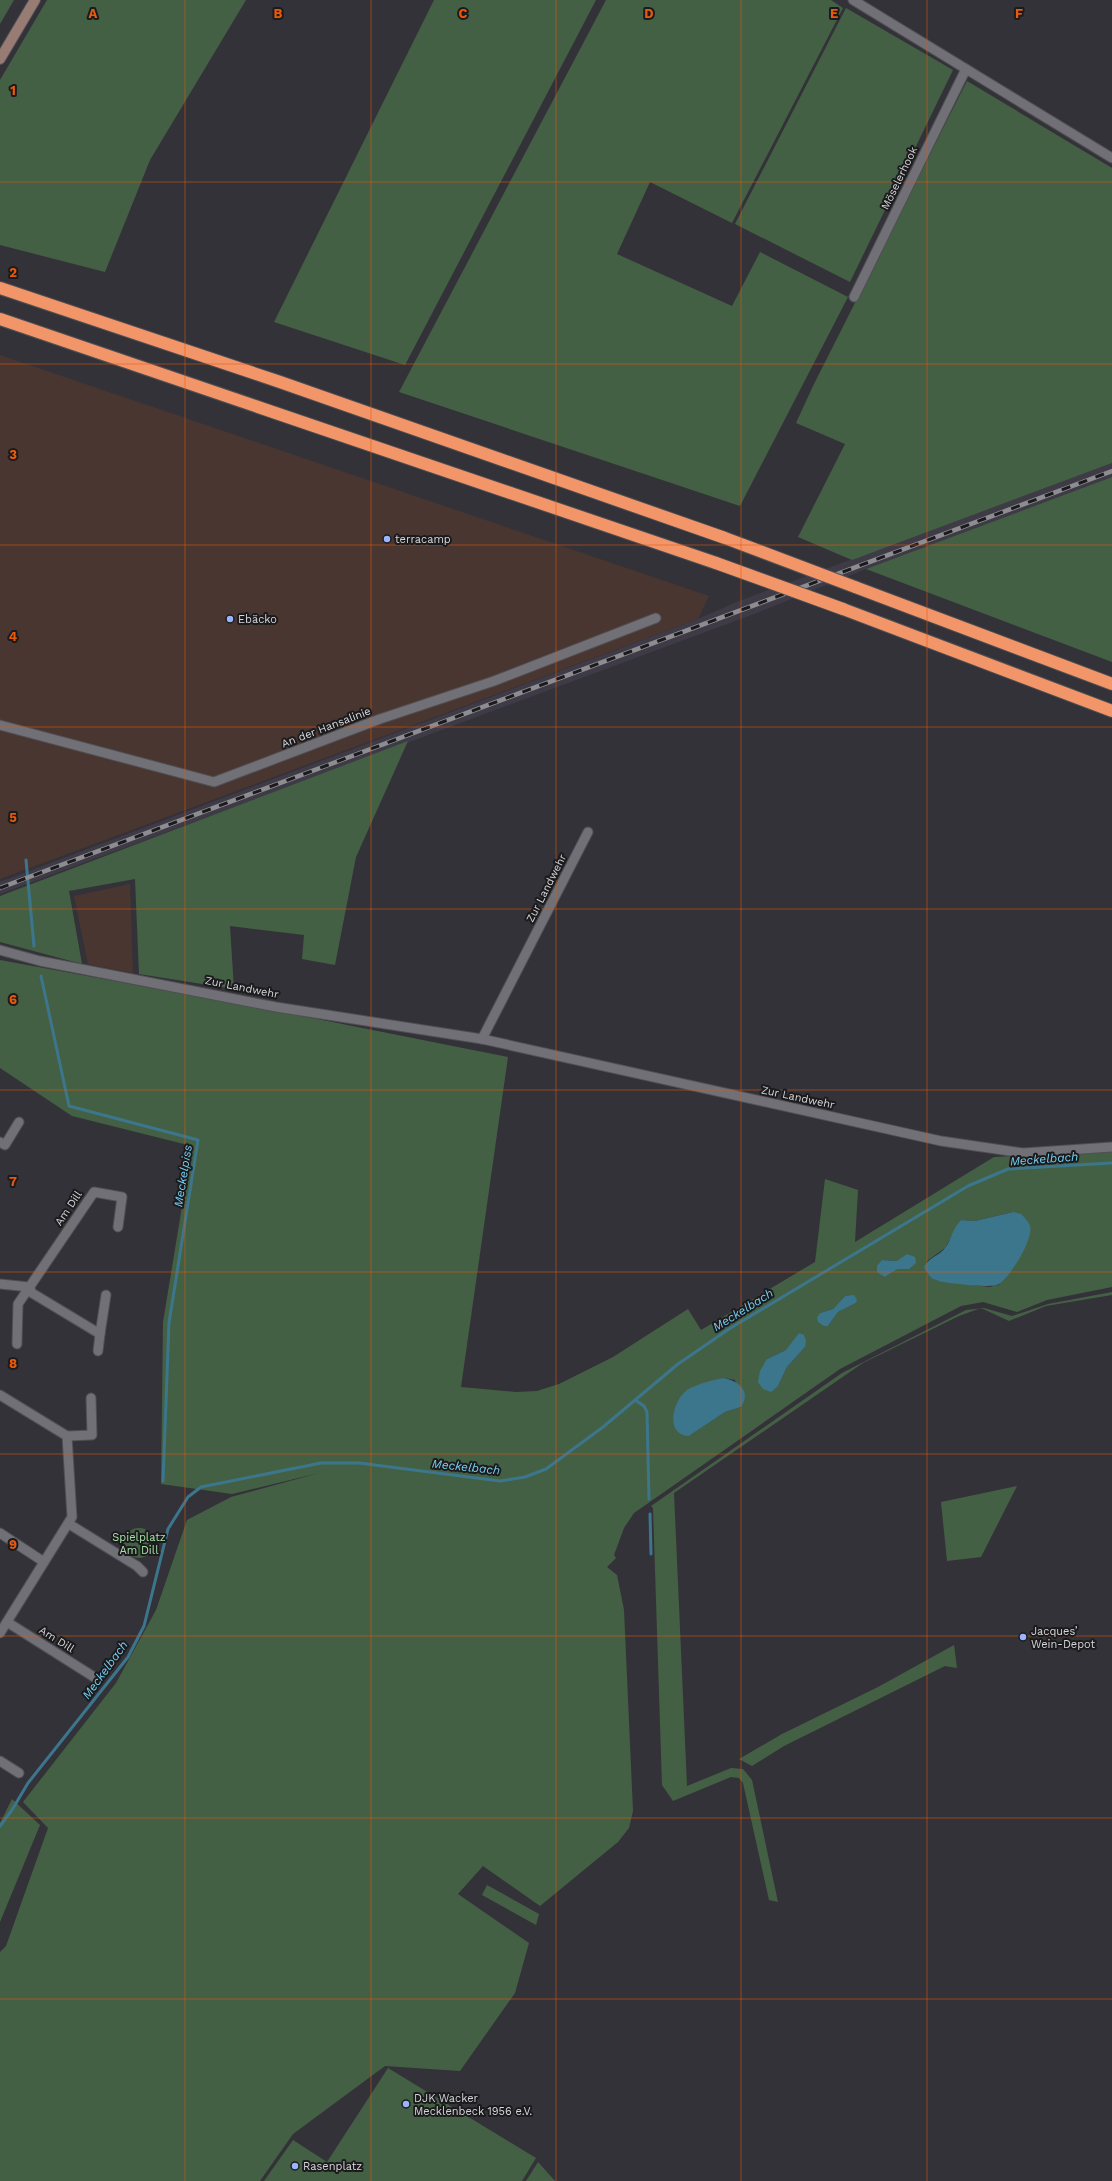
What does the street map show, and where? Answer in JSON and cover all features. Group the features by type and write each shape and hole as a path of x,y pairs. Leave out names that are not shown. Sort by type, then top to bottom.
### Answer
{"highway":[{"path":"0,288 288,384 725,538 1112,684"},
{"path":"0,319 716,563 843,609 1112,711"}],"main road":[{"path":"0,59 35,0"}],"street":[{"path":"853,0 1112,158"},
{"name":"Möselerhook","path":"854,297 966,69"},
{"name":"An der Hansalinie","path":"0,725 214,782 380,719 494,681 656,618"},
{"name":"Zur Landwehr","path":"482,1039 588,832"},
{"name":"Zur Landwehr","path":"0,950 40,961 276,1007 482,1039 941,1140 1023,1153 1112,1147"},
{"path":"0,1142 4,1145 19,1122"},
{"name":"Am Dill","path":"17,1344 18,1304 94,1192 122,1196 118,1227"},
{"path":"0,1284 29,1287 32,1293 100,1334"},
{"path":"98,1351 106,1295"},
{"path":"0,1394 67,1436 92,1435 91,1398"},
{"path":"0,1633 72,1517 67,1436"},
{"path":"69,1524 143,1572"},
{"path":"0,1533 44,1562"},
{"name":"Am Dill","path":"7,1622 94,1677"},
{"path":"0,1761 19,1773"}],"shaded area":[{"path":"0,355 709,596 698,619 0,879"},
{"path":"1112,463 1112,477 866,569 754,614 0,894 0,882 698,619 739,601"},
{"path":"130,884 133,973 88,964 74,896"}],"green space":[{"path":"0,0 14,0 0,24"},
{"path":"47,0 246,0 150,160 105,272 0,245 0,80"},
{"path":"434,0 596,0 405,365 274,322"},
{"path":"606,0 831,0 843,8 732,223 650,182 617,254 732,306 760,252 848,297 740,506 399,392"},
{"path":"846,8 953,70 850,282 735,224"},
{"path":"967,81 1112,168 1112,463 852,560 798,537 845,444 796,423 813,386"},
{"path":"1112,477 1112,662 866,569"},
{"path":"408,741 356,857 335,965 302,959 304,935 230,926 234,989 139,974 135,879 69,891 82,964 0,942 0,896"},
{"path":"0,960 267,1009 508,1057 461,1387 516,1392 537,1391 559,1384 613,1357 688,1309 701,1330 815,1262 825,1179 858,1190 855,1242 994,1157 1112,1151 1112,1287 1047,1300 1017,1312 983,1302 961,1306 840,1369 634,1513 624,1528 614,1555 616,1558 607,1567 617,1575 624,1610 633,1811 629,1828 618,1842 540,1906 483,1866 458,1894 529,1943 515,1993 460,2071 385,2066 293,2134 260,2181 0,2181 0,1952 6,1946 48,1828 23,1802 116,1683 156,1610 187,1520 231,1497 319,1473 232,1494 161,1484 163,1322 192,1146 72,1116 0,1068","holes":["1013,1212 999,1285 989,1287 936,1280 926,1273 927,1261 945,1248 961,1220 975,1221","882,1260 897,1261 909,1269 898,1269 885,1277","845,1296 856,1303 838,1312 828,1326 820,1313 833,1309","805,1347 787,1367 778,1386 767,1359 786,1350","724,1378 735,1380 741,1407 725,1412 689,1436 688,1390"]},
{"path":"1112,1292 1112,1295 1046,1306 1009,1321 982,1308 1012,1316 1048,1304"},
{"path":"980,1308 959,1316 863,1363 674,1493 687,1786 731,1768 743,1769 752,1780 778,1902 769,1900 743,1783 739,1778 731,1777 673,1801 662,1785 653,1508 651,1506 842,1373 966,1310"},
{"path":"1017,1486 981,1557 947,1561 941,1502"},
{"name":"Spielplatz Am Dill","path":"139,1528 145,1529 153,1537 153,1549 145,1557 139,1558 133,1557 125,1549 124,1543 125,1537 133,1529"},
{"path":"954,1645 957,1668 945,1666 784,1746 752,1766 739,1759 782,1734 878,1687"},
{"path":"12,1799 40,1825 0,1922 0,1823"},
{"path":"487,1885 539,1914 536,1925 482,1895"},
{"name":"DJK Wacker Mecklenbeck 1956 e.V.","path":"388,2068 536,2158 522,2181 264,2181 293,2140 327,2162"},
{"path":"538,2162 555,2181 526,2181"}],"water":[{"path":"1013,1212 1021,1214 1029,1223 1030,1232 1019,1259 1002,1282 992,1286 956,1284 936,1280 927,1273 924,1267 931,1259 945,1248 955,1228 961,1220 975,1221"},
{"path":"907,1254 915,1257 916,1263 909,1269 898,1269 885,1277 877,1272 877,1266 882,1260 897,1261"},
{"path":"854,1295 857,1300 856,1303 838,1312 828,1326 824,1326 818,1322 817,1318 820,1313 833,1309 845,1296"},
{"path":"799,1333 804,1335 806,1341 805,1347 787,1367 778,1386 771,1392 763,1389 758,1382 760,1371 767,1359 786,1350"},
{"path":"724,1378 738,1384 742,1388 745,1396 741,1407 725,1412 689,1436 681,1434 676,1430 673,1416 678,1401 682,1395 687,1390 695,1386"}],"waterway":[{"name":"Meckelpiss","path":"26,860 34,946"},
{"name":"Meckelpiss","path":"41,976 69,1106 198,1140 169,1323 163,1481"},
{"name":"Meckelbach","path":"0,1826 12,1810 28,1783 128,1657 144,1626 168,1529 188,1497 201,1487 321,1463 359,1463 500,1481 525,1477 546,1469 603,1427 678,1364 729,1329 968,1186 1008,1169 1112,1163"},
{"path":"635,1400 644,1406 647,1412 649,1499"},
{"path":"650,1514 651,1554"}],"railway":[{"path":"0,888 1112,471"}],"place":[{"name":"terracamp","path":"387,539"},
{"name":"Ebäcko","path":"230,619"},
{"name":"Jacques’ Wein-Depot","path":"1023,1637"},
{"name":"DJK Wacker Mecklenbeck 1956 e.V.","path":"406,2104"},
{"name":"Rasenplatz","path":"295,2166"}]}
